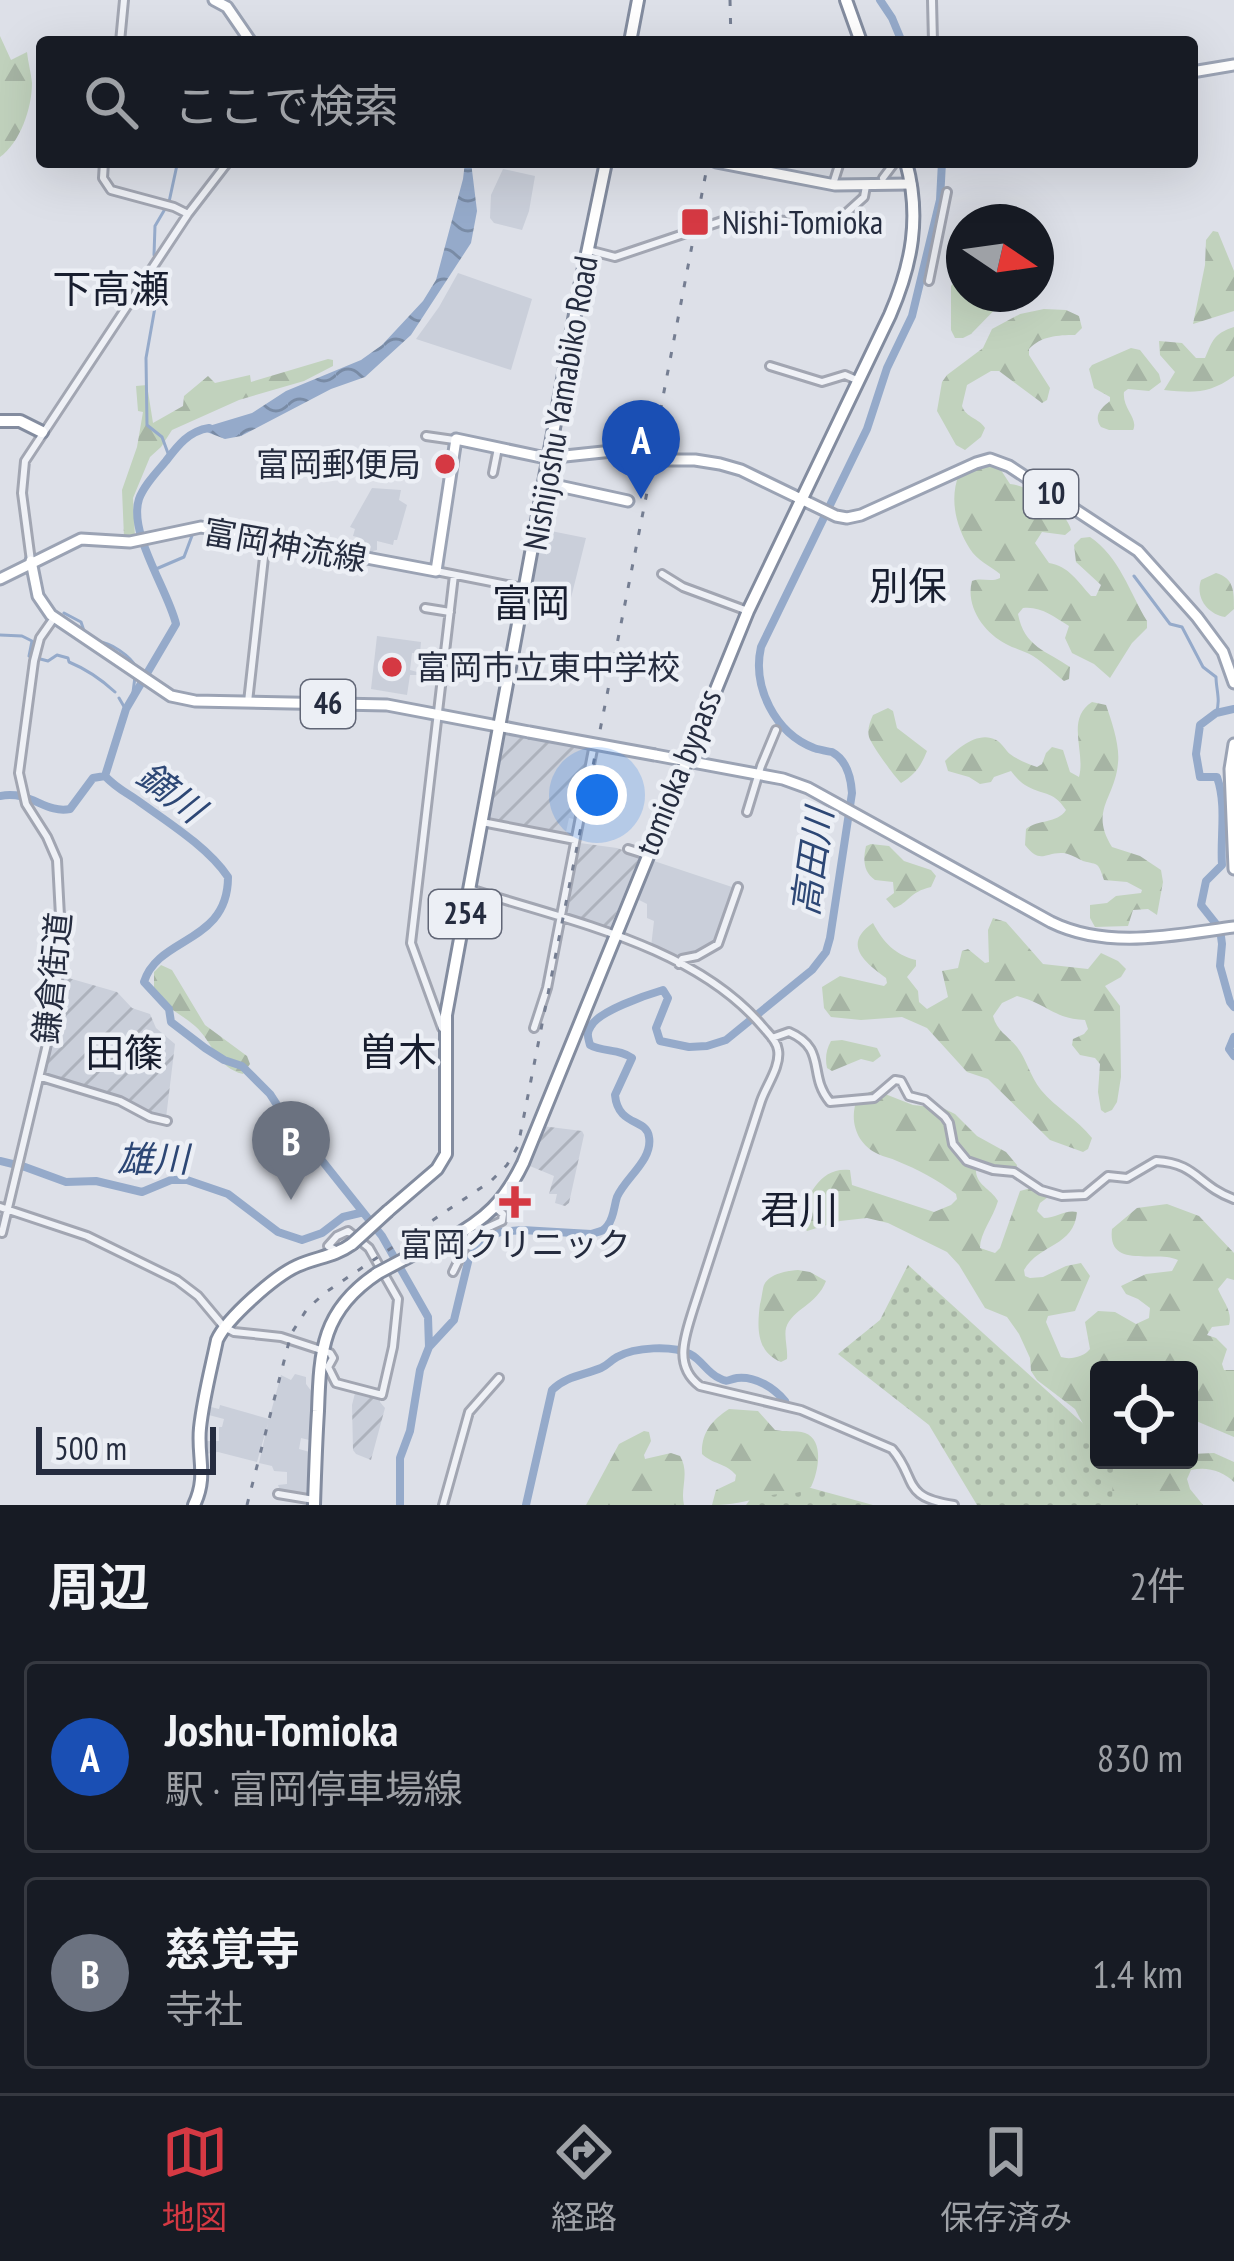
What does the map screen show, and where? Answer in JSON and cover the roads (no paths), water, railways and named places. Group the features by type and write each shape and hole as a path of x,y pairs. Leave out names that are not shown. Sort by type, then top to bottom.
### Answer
{"highway":[{"path":"631,36 638,0"},
{"path":"848,0 860,36"},
{"name":"Nishijoshu Yamabiko Road","path":"339,1253 437,1169 446,1154 446,1015 605,168"},
{"name":"tomioka bypass","path":"613,934 748,610 890,315 909,263 915,225 910,184 902,168"},
{"path":"0,423 42,433"},
{"name":"tomioka bypass","path":"324,1351 331,1322 357,1288 471,1224 495,1206 512,1181 745,610 804,500"},
{"name":"254","path":"224,1328 286,1272 339,1253"},
{"path":"194,1505 202,1472 200,1428 217,1340 224,1328"},
{"path":"315,1503 324,1351"}],"main road":[{"path":"214,0 226,7 246,36"},
{"path":"1198,71 1234,65"},
{"path":"748,168 833,184 910,184"},
{"path":"436,571 454,440 549,457"},
{"name":"10","path":"549,457 622,450 667,460 701,461 741,470 836,516 860,515 985,460 1004,462 1133,547 1228,653 1234,683"},
{"path":"544,483 628,501"},
{"name":"富岡神流線","path":"0,579 81,539 130,542 201,527 436,571"},
{"path":"32,561 38,596 54,618"},
{"name":"46","path":"54,618 155,688 187,701 387,705 684,760"},
{"path":"1234,744 1230,787 1234,869"},
{"path":"684,760 792,782 1059,926 1088,936 1118,938 1234,926"}],"street":[{"path":"121,36 124,0"},
{"path":"932,0 933,36"},
{"path":"104,168 103,178 111,190 188,214"},
{"path":"32,561 22,478 25,461 223,168"},
{"path":"833,184 838,168"},
{"path":"883,178 894,168"},
{"path":"588,250 615,257 737,216 832,226 864,197 866,187"},
{"path":"929,281 947,192"},
{"path":"770,366 818,382 845,375 857,380"},
{"path":"426,436 454,440"},
{"path":"493,473 498,448"},
{"path":"625,516 628,501"},
{"path":"248,702 266,539"},
{"path":"436,571 526,589"},
{"path":"446,1037 411,943 454,574"},
{"path":"662,574 745,610"},
{"path":"425,608 450,612"},
{"name":"鎌倉街道","path":"3,1208 40,1077 59,974 59,875 52,846 26,804 19,782 34,661 40,638 54,618"},
{"path":"747,812 776,730"},
{"path":"534,1028 547,988 595,741"},
{"path":"482,823 575,840"},
{"path":"628,849 644,854"},
{"path":"679,964 718,944 738,887"},
{"path":"470,889 613,934 679,964 726,991 765,1029 778,1046 777,1062 693,1310 683,1351 685,1368 696,1384 801,1410 892,1449 911,1486 933,1501 954,1505"},
{"path":"772,1038 789,1032 810,1046 828,1101 869,1099 895,1080 901,1081 910,1096 925,1100 945,1117 953,1144 968,1161 1014,1172 1049,1193 1084,1195 1108,1176 1127,1178 1156,1161 1186,1166 1212,1189 1234,1199"},
{"path":"40,1077 120,1101 166,1121"},
{"path":"453,1272 471,1235 502,1221 495,1206"},
{"path":"2,1233 3,1208 87,1236 177,1280 224,1328 285,1338 332,1354 329,1370 338,1384 382,1395 394,1347 398,1299 369,1249 348,1231 328,1244 339,1253"},
{"path":"443,1505 469,1412 499,1378"},
{"path":"278,1494 315,1503"}],"water":[{"path":"464,168 472,168 477,211 471,243 411,335 365,377 331,389 241,436 225,439 199,429 252,413 286,391 361,360 382,345 436,280"}],"waterway":[{"name":"高田川","path":"880,0 900,36"},
{"path":"169,202 176,168"},
{"name":"高田川","path":"429,1347 454,1320 469,1258 482,1240 522,1230 591,1234 603,1230 612,1219 617,1197 647,1153 647,1131 621,1112 615,1095 632,1058 590,1045 588,1031 596,1020 663,990 668,998 656,1028 660,1041 707,1046 726,1040 812,970 826,952 851,781 837,755 800,741 778,720 760,678 761,647 867,429 887,368 912,316 940,200 942,168"},
{"path":"154,255 155,226 165,209"},
{"path":"157,296 146,358 147,425 162,437 169,456"},
{"name":"鏑川","path":"105,776 126,709 176,624 144,545 139,499 180,444 209,428"},
{"path":"156,569 184,557 193,533"},
{"path":"1134,576 1170,624 1182,627 1203,667 1216,677 1216,713"},
{"path":"64,613 81,622 84,631"},
{"path":"0,635 32,641 29,656 48,661 57,655 68,658 115,692"},
{"path":"97,642 120,650 136,667"},
{"name":"鏑川","path":"132,700 135,677"},
{"path":"119,698 126,710"},
{"path":"1234,709 1216,713 1200,725 1196,754 1200,777 1217,777 1222,799 1222,865 1206,881 1201,905 1220,929 1220,966 1234,1007"},
{"name":"鏑川","path":"105,776 198,845 228,877 217,915 163,956 144,982 169,1009 171,1022 224,1060 242,1066 270,1094 382,1236 428,1317 429,1347 400,1458 400,1505"},
{"path":"0,796 20,796 70,809 93,778 105,776"},
{"path":"1234,1037 1229,1049 1234,1056"},
{"name":"雄川","path":"0,1161 66,1182 96,1181 142,1192 171,1180 187,1180 228,1194 278,1232 302,1240 360,1213"},
{"path":"526,1505 552,1390 617,1357 654,1348 682,1351 719,1378 758,1381 785,1401"}],"railway":[{"path":"730,0 731,36"},
{"path":"247,1505 291,1334 307,1309 491,1181 518,1146 707,168"}],"place":[{"name":"Nishi-Tomioka","path":"695,222"},
{"name":"富岡郵便局","path":"445,464"},
{"name":"Joshu-Tomioka","path":"641,499"},
{"name":"富岡市立東中学校","path":"392,667"},
{"name":"慈覚寺","path":"291,1200"},
{"name":"富岡クリニック","path":"515,1202"}],"district":[{"name":"下高瀬","path":"111,289"},
{"name":"別保","path":"908,586"},
{"name":"富岡","path":"531,603"},
{"name":"曽木","path":"398,1052"},
{"name":"田篠","path":"124,1053"},
{"name":"君川","path":"799,1210"}]}
